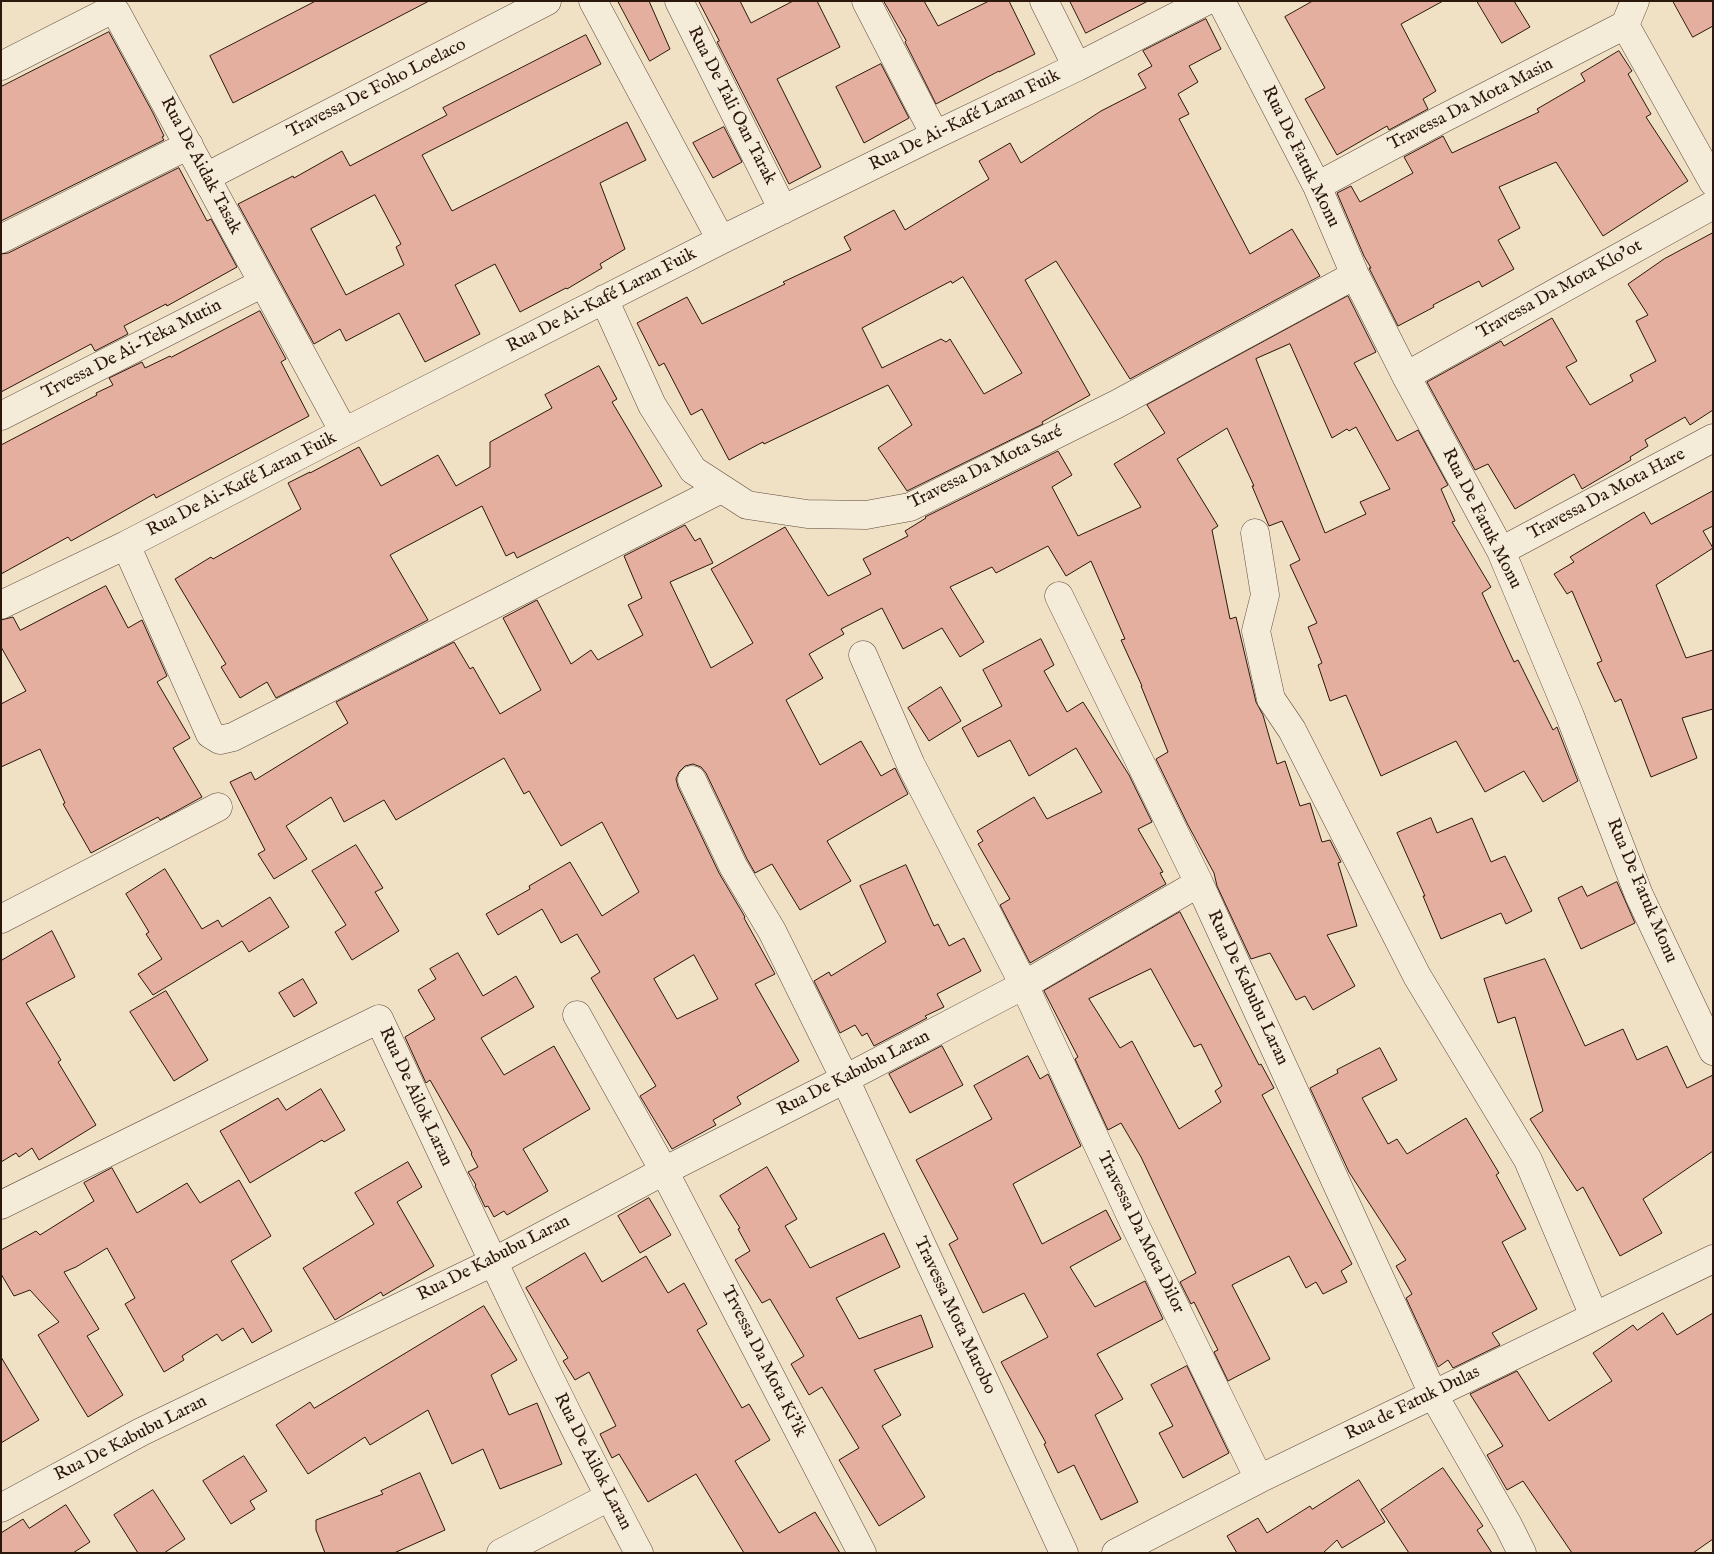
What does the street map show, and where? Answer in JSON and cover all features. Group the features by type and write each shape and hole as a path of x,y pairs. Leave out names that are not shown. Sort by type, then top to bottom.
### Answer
{"street":[{"name":"Travessa De Foho Loelaco","path":"206,177 547,1"},
{"path":"594,1 721,240"},
{"name":"Rua De Tali Oan Tarak","path":"679,1 783,210"},
{"path":"866,1 935,134"},
{"path":"1044,1 1077,67"},
{"name":"Rua De Ai-Kafé Laran Fuik","path":"1,605 126,545 721,240 935,134 1077,67 1206,1"},
{"name":"Rua De Fatuk Monu","path":"1221,1 1317,186 1355,275 1406,376 1501,551 1570,716 1639,895 1713,1051"},
{"name":"Rua De Aidak Tasak","path":"1,66 107,12 116,12 344,432"},
{"path":"1630,13 1713,182"},
{"name":"Travessa Da Mota Masin","path":"1317,186 1440,120 1630,13"},
{"path":"1,239 189,145"},
{"name":"Travessa Da Mota Klo’ot","path":"1406,376 1713,205"},
{"name":"Travessa Da Mota Saré","path":"604,299 652,405 693,470 747,505 807,514 866,515 910,507 1117,404 1355,275"},
{"name":"Trvessa De Ai-Teka Mutin","path":"1,416 263,284"},
{"name":"Travessa Da Mota Hare","path":"1501,551 1713,438"},
{"path":"126,545 210,734 220,740 233,737 721,488"},
{"path":"1255,533 1265,595 1256,631 1271,699 1292,730 1416,976 1528,1160 1594,1316"},
{"path":"1059,596 1198,883"},
{"name":"Travessa Da Mota Dilor","path":"863,655 911,765 1024,985 1135,1225 1259,1479"},
{"name":"Travessa Mota Marobo","path":"692,780 733,866 772,931 845,1079 1064,1553"},
{"path":"1,919 218,807"},
{"name":"Rua De Kabubu Laran","path":"1,1508 141,1432 493,1262 664,1171 845,1079 1024,985 1198,883 1433,1394 1522,1553"},
{"name":"Trvessa Da Mota Ki’ik","path":"577,1015 664,1171 862,1553"},
{"name":"Rua De Ailok Laran","path":"1,1205 379,1019 493,1262 638,1553"},
{"name":"Rua de Fatuk Dulas","path":"1116,1553 1259,1479 1713,1259"},
{"path":"501,1553 609,1497"}],"building":[{"path":"316,1 429,1 233,103 210,56"},
{"path":"618,1 649,1 670,49 650,61"},
{"path":"699,1 740,1 751,23 793,1 817,1 840,47 777,79 821,167 789,184 717,42 719,41"},
{"path":"884,1 924,1 938,26 989,1 1009,1 1035,54 936,104 906,41"},
{"path":"1070,1 1148,1 1086,33"},
{"path":"1313,1 1443,1 1401,24 1436,91 1423,99 1428,109 1389,130 1387,126 1337,155 1305,99 1325,88 1285,17"},
{"path":"1477,1 1514,1 1530,27 1502,43"},
{"path":"1673,1 1713,1 1713,26 1693,37"},
{"path":"1206,19 1221,49 1189,66 1198,82 1178,94 1189,114 1179,119 1250,254 1292,229 1320,276 1130,379 1056,261 1025,280 1090,395 1042,422 1043,424 907,491 878,448 912,425 888,385 764,444 763,442 729,460 702,409 691,415 664,363 659,366 637,323 687,297 702,324 785,284 783,282 851,250 844,237 894,210 905,230 989,179 979,161 1010,143 1021,163 1101,111 1146,88 1138,74 1152,66 1143,51","holes":["963,277 1022,373 984,394 950,339 946,342 941,339 882,368 862,328 951,281 952,283"]},
{"path":"109,32 153,113 164,136 162,137 164,140 1,221 1,87"},
{"path":"586,35 601,64 422,155 452,211 627,122 646,160 600,183 625,249 600,264 602,268 567,289 520,312 495,264 455,285 480,334 425,362 399,313 346,341 340,329 314,344 238,204 293,176 294,178 342,151 350,166 447,115 443,108","holes":["375,195 401,244 396,247 404,265 346,295 311,229"]},
{"path":"1619,51 1632,71 1628,74 1651,114 1646,117 1688,181 1603,236 1556,162 1499,187 1520,228 1498,240 1514,269 1482,287 1479,281 1398,326 1369,268 1371,268 1337,193 1351,186 1360,202 1413,173 1404,157 1443,136 1452,153 1539,112 1537,109 1585,81 1581,74"},
{"path":"881,64 909,118 864,143 836,87"},
{"path":"724,127 742,162 713,178 693,143"},
{"path":"179,168 207,221 211,219 237,267 167,306 166,304 124,326 128,334 95,351 91,344 1,392 1,254 8,253"},
{"path":"1713,233 1713,410 1690,425 1685,417 1645,440 1648,446 1630,457 1631,460 1582,489 1574,474 1515,509 1488,464 1475,470 1427,382 1501,341 1504,346 1552,318 1577,361 1566,367 1590,405 1633,381 1630,375 1656,361 1636,321 1648,315 1628,284 1664,259"},
{"path":"1348,296 1376,352 1354,363 1397,441 1418,430 1448,485 1441,489 1455,521 1452,522 1491,587 1482,593 1514,662 1518,660 1553,730 1557,727 1578,781 1543,802 1524,771 1485,792 1456,741 1381,776 1346,695 1330,701 1318,665 1322,663 1308,627 1317,623 1290,565 1300,560 1282,521 1269,526 1252,486 1254,486 1227,428 1177,459 1218,526 1212,530 1230,619 1236,617 1256,702 1263,715 1277,764 1285,761 1300,806 1310,803 1322,842 1330,840 1341,862 1338,863 1357,926 1327,935 1355,986 1313,1010 1305,996 1296,1000 1270,953 1251,959 1217,886 1214,873 1156,759 1168,752 1142,686 1121,640 1125,639 1091,561 1066,576 1048,546 996,573 992,567 950,587 984,642 960,657 942,628 903,649 882,608 841,629 844,634 809,654 823,678 786,700 820,765 861,741 881,776 895,768 908,794 827,841 851,881 800,910 772,864 755,873 706,773 701,767 693,764 685,766 679,772 676,779 678,787 719,873 775,974 755,984 799,1061 737,1097 741,1104 713,1120 716,1125 672,1149 640,1096 656,1086 591,978 600,972 577,934 561,943 542,909 498,935 486,914 530,889 529,886 570,862 602,916 639,892 602,822 561,846 529,791 524,794 504,758 396,820 384,800 344,822 331,797 286,826 307,859 274,879 258,854 265,850 230,782 251,772 255,780 348,723 336,702 454,642 470,669 473,667 500,714 541,690 503,618 537,600 571,664 591,650 598,660 643,635 628,605 642,598 624,556 685,525 695,541 700,538 713,563 670,582 711,668 753,643 711,569 785,527 828,596 871,574 863,559 908,536 905,531 925,517 1058,451 1072,475 1052,487 1078,536 1141,507 1114,464 1165,433 1147,405","holes":["1290,344 1332,438 1347,429 1349,431 1356,427 1390,489 1360,502 1366,514 1325,533 1256,359","694,955 718,999 677,1019 654,979"]},
{"path":"260,311 286,359 281,362 309,416 156,498 154,494 71,541 68,537 1,574 1,445 97,395 96,393 113,385 109,378 142,362 145,368 171,357"},
{"path":"599,366 617,399 612,402 662,486 517,558 514,552 506,556 482,506 390,555 428,620 276,698 267,682 240,698 221,667 226,664 175,579 211,557 213,559 301,509 288,483 359,447 381,486 438,455 456,486 490,467 490,442 552,408 545,395"},
{"path":"1713,491 1713,526 1703,531 1713,548 1656,585 1686,658 1713,650 1713,709 1682,718 1697,758 1651,777 1621,699 1615,702 1597,663 1602,661 1572,591 1567,594 1554,574 1574,562 1570,557 1644,512 1651,524"},
{"path":"106,586 128,628 142,620 167,676 157,682 190,738 173,748 202,797 160,820 158,817 91,853 63,804 65,803 40,749 1,767 1,704 26,691 1,647 1,620 13,617 20,630"},
{"path":"1041,639 1054,665 1044,671 1067,712 1083,702 1129,775 1152,822 1138,829 1163,872 1160,873 1166,884 1030,963 1000,905 1010,899 978,844 983,841 977,831 1034,797 1047,819 1102,792 1076,748 1029,776 1010,740 978,757 962,728 1002,706 983,670"},
{"path":"941,687 961,721 929,741 908,708"},
{"path":"1431,818 1437,833 1472,818 1491,862 1505,856 1532,911 1506,924 1501,913 1441,939 1423,896 1425,896 1397,833"},
{"path":"356,845 383,888 375,892 399,931 352,960 335,932 346,925 312,871"},
{"path":"906,865 934,926 938,924 949,946 964,938 981,971 937,994 944,1007 874,1046 867,1033 862,1036 855,1025 840,1033 814,981 829,972 831,976 886,942 860,886"},
{"path":"165,869 202,929 218,920 222,927 270,897 289,927 249,952 242,941 153,995 138,974 162,959 146,934 149,932 126,894"},
{"path":"1617,882 1635,923 1581,949 1558,898 1582,886 1587,896"},
{"path":"1180,912 1259,1065 1261,1064 1274,1088 1262,1095 1352,1264 1341,1271 1347,1282 1323,1294 1316,1282 1306,1288 1289,1256 1232,1285 1270,1359 1228,1381 1214,1352 1218,1350 1194,1302 1191,1304 1180,1282 1196,1273 1141,1157 1121,1123 1108,1130 1075,1059 1078,1057 1044,991","holes":["1151,969 1194,1047 1201,1044 1222,1086 1215,1091 1221,1102 1179,1129 1132,1041 1120,1048 1089,999"]},
{"path":"52,931 75,977 26,1003 61,1060 58,1062 96,1125 39,1160 32,1148 19,1157 16,1153 1,1162 1,961"},
{"path":"458,953 483,996 516,976 534,1007 481,1038 504,1075 554,1046 590,1109 523,1149 548,1191 507,1215 504,1211 494,1217 488,1206 485,1207 476,1185 468,1172 478,1167 472,1153 430,1080 426,1083 405,1037 435,1019 418,990 436,979 430,969"},
{"path":"1545,959 1585,1046 1623,1029 1637,1060 1667,1046 1687,1088 1713,1075 1713,1151 1643,1199 1662,1233 1620,1256 1583,1187 1577,1191 1530,1119 1543,1111 1515,1017 1498,1023 1484,979"},
{"path":"303,979 317,1003 294,1017 279,993"},
{"path":"166,991 208,1060 174,1081 130,1012"},
{"path":"942,1046 963,1085 910,1113 889,1074"},
{"path":"1380,1048 1397,1080 1362,1098 1388,1144 1397,1139 1407,1154 1466,1118 1499,1173 1496,1175 1526,1229 1502,1242 1537,1309 1492,1333 1500,1345 1453,1368 1448,1360 1438,1367 1406,1298 1412,1294 1396,1266 1406,1260 1349,1172 1310,1088 1338,1073 1337,1070"},
{"path":"1028,1056 1040,1079 1048,1074 1081,1146 1013,1184 1042,1244 1106,1210 1121,1239 1070,1267 1095,1307 1145,1281 1163,1319 1097,1354 1123,1399 1095,1415 1138,1502 1101,1520 1074,1465 1058,1473 1044,1444 1046,1443 1001,1362 1048,1337 1024,1293 983,1313 949,1244 958,1239 916,1160 992,1119 974,1086"},
{"path":"321,1089 345,1130 324,1142 322,1140 250,1183 220,1131 278,1098 286,1110"},
{"path":"408,1162 422,1187 397,1202 434,1266 383,1296 381,1292 335,1320 303,1268 374,1224 355,1193"},
{"path":"767,1167 797,1219 785,1226 810,1268 884,1233 900,1267 836,1298 859,1339 921,1315 933,1347 874,1370 901,1415 882,1426 925,1497 879,1526 839,1460 859,1448 822,1387 809,1395 791,1364 804,1356 770,1299 762,1303 735,1260 750,1251 738,1229 740,1228 720,1196"},
{"path":"112,1168 137,1213 187,1183 200,1203 239,1180 271,1236 231,1261 272,1331 252,1343 243,1328 222,1341 217,1334 182,1356 184,1360 164,1372 125,1304 135,1298 107,1248 64,1272 99,1329 87,1336 123,1395 88,1417 38,1335 59,1322 30,1290 14,1296 1,1274 1,1250 36,1231 40,1235 94,1201 84,1183"},
{"path":"649,1198 671,1235 640,1253 618,1216"},
{"path":"585,1253 602,1282 646,1256 668,1293 684,1283 707,1324 697,1330 742,1408 749,1404 770,1440 735,1461 779,1533 815,1512 840,1553 744,1553 696,1474 648,1502 619,1454 612,1458 600,1434 616,1426 589,1372 575,1380 563,1361 568,1358 526,1288"},
{"path":"484,1306 517,1360 491,1375 509,1415 537,1403 562,1464 500,1489 483,1449 452,1464 428,1410 370,1445 365,1437 308,1474 276,1425 310,1402 314,1408"},
{"path":"1663,1313 1677,1335 1713,1313 1713,1539 1693,1553 1572,1553 1523,1481 1507,1490 1487,1455 1503,1446 1470,1394 1517,1371 1549,1421 1612,1381 1593,1353 1633,1325 1637,1330"},
{"path":"1,1357 39,1420 1,1443"},
{"path":"1187,1366 1229,1453 1183,1478 1159,1433 1173,1426 1151,1385"},
{"path":"244,1456 267,1491 250,1501 255,1509 231,1524 203,1481"},
{"path":"1443,1468 1483,1526 1477,1530 1492,1553 1409,1553 1381,1510"},
{"path":"420,1473 445,1530 394,1553 325,1553 316,1530 316,1520 383,1494 381,1491"},
{"path":"1359,1480 1385,1522 1342,1548 1337,1540 1323,1553 1237,1553 1227,1536 1258,1518 1267,1533 1310,1506 1312,1509"},
{"path":"153,1490 185,1539 164,1553 138,1553 114,1515"},
{"path":"66,1505 90,1542 73,1553 1,1553 1,1533 23,1519 29,1528"}]}
